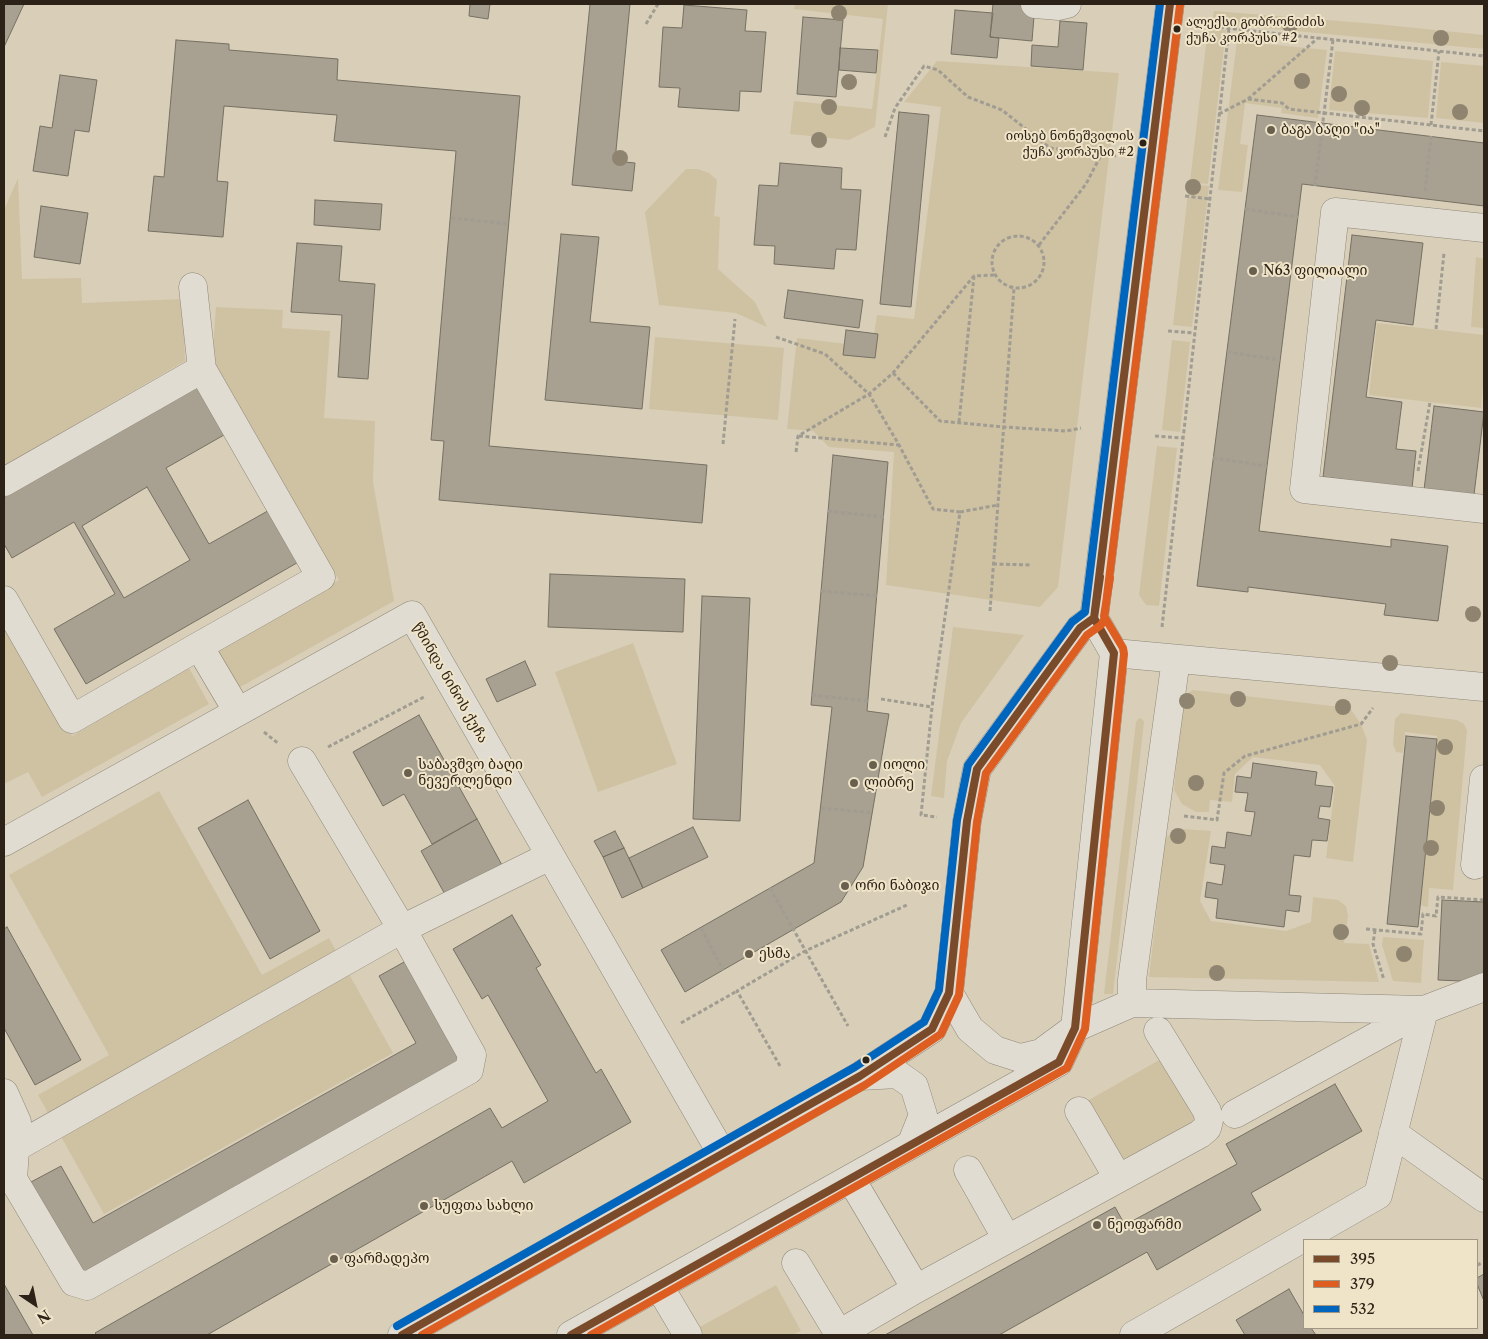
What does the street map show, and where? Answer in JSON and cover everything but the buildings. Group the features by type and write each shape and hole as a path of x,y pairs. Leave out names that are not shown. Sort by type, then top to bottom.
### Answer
{"street":[{"path":"1035,4 1059,6 1067,4"},
{"path":"571,1335 1059,1062 1075,1028 1114,653 1094,618 1170,4"},
{"path":"1484,228 1335,212 1304,489 1484,509"},
{"path":"4,600 72,719 320,577 202,369 193,287"},
{"path":"4,482 202,369"},
{"name":"წმინდა ნინოს ქუჩა","path":"4,842 412,616 722,1154"},
{"path":"402,1335 439,1326 722,1154 860,1076 932,1029 949,993 967,822 977,769 1080,628 1094,618"},
{"path":"199,646 238,712"},
{"path":"1114,653 1484,687"},
{"path":"1132,1003 1132,980 1167,658"},
{"path":"4,1092 17,1122 9,1151 13,1179 74,1282 87,1286 469,1070 472,1055 402,929 302,761"},
{"path":"1475,865 1484,779"},
{"path":"9,1151 402,929 550,856"},
{"path":"1236,1114 1424,1010 1484,987"},
{"path":"949,993 970,1029 995,1050 1020,1058 1041,1053 1075,1028 1132,1003 1424,1010"},
{"path":"1134,1335 1378,1195 1424,1010"},
{"path":"796,1264 838,1335 916,1289 1200,1134 1207,1128 1209,1120 1207,1111 1158,1031"},
{"path":"860,1076 897,1074 914,1086 923,1116 912,1145"},
{"path":"1079,1111 1118,1178"},
{"path":"1393,1132 1484,1198"},
{"path":"968,1170 1007,1239"},
{"path":"851,1178 916,1289"},
{"path":"659,1286 688,1335"}],"path":[{"path":"646,24 658,4"},
{"path":"1206,26 1484,56"},
{"path":"1167,658 1182,438 1229,28"},
{"path":"1219,114 1248,100 1318,38"},
{"path":"1315,186 1333,40"},
{"path":"1431,125 1439,51"},
{"path":"885,137 895,108 924,66 938,70 968,97 1002,110 1050,148 1116,156"},
{"path":"1248,100 1282,103 1289,109 1484,131"},
{"path":"1424,199 1431,136"},
{"path":"1039,246 1086,184 1101,155"},
{"path":"1185,196 1210,198"},
{"path":"1245,209 1298,217"},
{"path":"451,218 509,224"},
{"path":"1436,329 1447,224"},
{"path":"1016,235 1033,240 1039,246 1043,252 1044,260 1041,275 1029,286 1014,288 1006,286 994,275 991,257 999,242 1007,237 1016,235"},
{"path":"798,436 868,394 892,373 974,276 994,275"},
{"path":"959,422 974,276"},
{"path":"990,611 1014,288"},
{"path":"723,444 736,319"},
{"path":"1168,331 1194,333"},
{"path":"776,337 825,354 868,394 899,445 933,509 960,512 998,505"},
{"path":"1227,352 1280,360"},
{"path":"892,373 940,421 1066,431 1080,428"},
{"path":"1413,501 1430,402"},
{"path":"798,436 899,445"},
{"path":"796,452 798,436"},
{"path":"1155,436 1182,438"},
{"path":"1213,458 1267,466"},
{"path":"828,511 884,517"},
{"path":"942,818 921,815 932,707 960,512"},
{"path":"994,564 1032,566"},
{"path":"821,591 876,596"},
{"path":"1178,816 1217,820 1224,774 1245,756 1362,724 1393,678"},
{"path":"238,712 302,761 450,683"},
{"path":"812,695 868,701"},
{"path":"881,699 932,707"},
{"path":"821,808 873,812"},
{"path":"770,888 848,1026"},
{"path":"1366,930 1421,934 1423,914 1436,916 1438,897 1484,900"},
{"path":"655,1038 805,951 907,905"},
{"path":"701,928 723,970"},
{"path":"1375,930 1373,944 1386,987"},
{"path":"737,991 780,1066"},
{"path":"1478,1265 1482,1263"}],"shaded area":[{"path":"795,4 888,4 875,127 849,140 790,134 794,101 872,109 883,19 794,9"},
{"path":"1214,11 1484,35 1484,49 1212,23"},
{"path":"1208,28 1226,30 1208,184 1190,182"},
{"path":"1237,41 1327,50 1318,118 1281,113 1282,108 1245,103 1240,144 1248,145 1242,192 1218,190"},
{"path":"1335,51 1433,61 1428,118 1329,110"},
{"path":"937,61 1119,73 1058,587 1040,607 886,585 894,452 829,447 813,431 787,429 797,338 872,347 877,315 914,319 941,107 904,102"},
{"path":"1441,62 1484,66 1484,123 1436,118"},
{"path":"686,169 698,169 709,173 717,180 714,216 720,217 718,269 755,302 767,327 736,313 659,305 645,212"},
{"path":"18,178 22,279 81,278 82,303 183,299 185,361 4,466 4,210"},
{"path":"1189,184 1209,186 1192,327 1173,325"},
{"path":"1476,257 1484,259 1484,328 1471,327"},
{"path":"216,307 283,310 282,328 330,331 324,418 375,421 373,482 394,601 233,691 212,654 339,580 212,362"},
{"path":"1377,323 1484,335 1484,375 1481,408 1369,395"},
{"path":"655,337 784,348 778,420 649,409"},
{"path":"1172,340 1190,342 1180,432 1162,430"},
{"path":"1157,446 1177,448 1159,606 1146,605 1139,595"},
{"path":"4,618 72,736 189,668 209,704 42,797 28,772 4,784"},
{"path":"953,627 1024,635 961,723 947,761 944,798 931,796"},
{"path":"633,643 677,764 598,792 555,672"},
{"path":"1193,690 1350,708 1361,724 1367,740 1353,862 1326,858 1335,786 1320,765 1253,757 1235,774 1232,802 1210,800 1209,812 1196,812 1182,804 1174,790 1183,696"},
{"path":"1401,713 1457,720 1464,724 1467,730 1453,890 1429,888 1428,907 1419,905 1437,736 1405,732 1403,753 1396,752 1393,744 1395,719"},
{"path":"1139,718 1144,722 1113,994 1104,994 1136,722"},
{"path":"159,791 262,975 329,938 393,1053 104,1214 38,1095 109,1055 9,875"},
{"path":"1183,829 1211,831 1200,901 1211,921 1286,931 1311,922 1313,897 1338,900 1346,906 1348,916 1344,943 1369,944 1379,982 1149,977 1165,838"},
{"path":"1383,937 1424,940 1421,983 1393,981 1382,945"},
{"path":"1161,1059 1198,1123 1123,1165 1087,1101"},
{"path":"776,1285 801,1331 793,1335 700,1335 696,1329"}],"transit line":[{"name":"532","path":"397,1326 855,1067 924,1022 939,990 957,820 968,765 1072,622 1085,612 1160,4"},
{"name":"395","path":"402,1335 860,1076 932,1029 949,993 967,821 977,769 1080,628 1094,618 1170,4"},
{"name":"379","path":"422,1335 865,1085 941,1034 959,995 977,822 986,773 1087,635 1101,625 1104,620 1180,5"},
{"name":"395","path":"571,1335 1059,1062 1075,1028 1114,653 1094,618 1100,577"},
{"name":"379","path":"591,1335 1067,1068 1085,1029 1124,654 1123,648 1104,616 1110,578"}],"place":[{"name":"ალექსი გობრონიძის ქუჩა კორპუსი #2","path":"1177,29"},
{"name":"ბაგა ბაღი \"ია\"","path":"1271,130"},
{"name":"იოსებ ნონეშვილის ქუჩა კორპუსი #2","path":"1143,143"},
{"name":"N63 ფილიალი","path":"1253,271"},
{"name":"იოლი","path":"873,765"},
{"name":"საბავშვო ბაღი ნევერლენდი","path":"408,773"},
{"name":"ლიბრე","path":"854,783"},
{"name":"ორი ნაბიჯი","path":"845,886"},
{"name":"ესმა","path":"749,954"},
{"name":"სუფთა სახლი","path":"424,1206"},
{"name":"ნეოფარმი","path":"1097,1225"},
{"name":"ფარმადეპო","path":"334,1259"}]}
